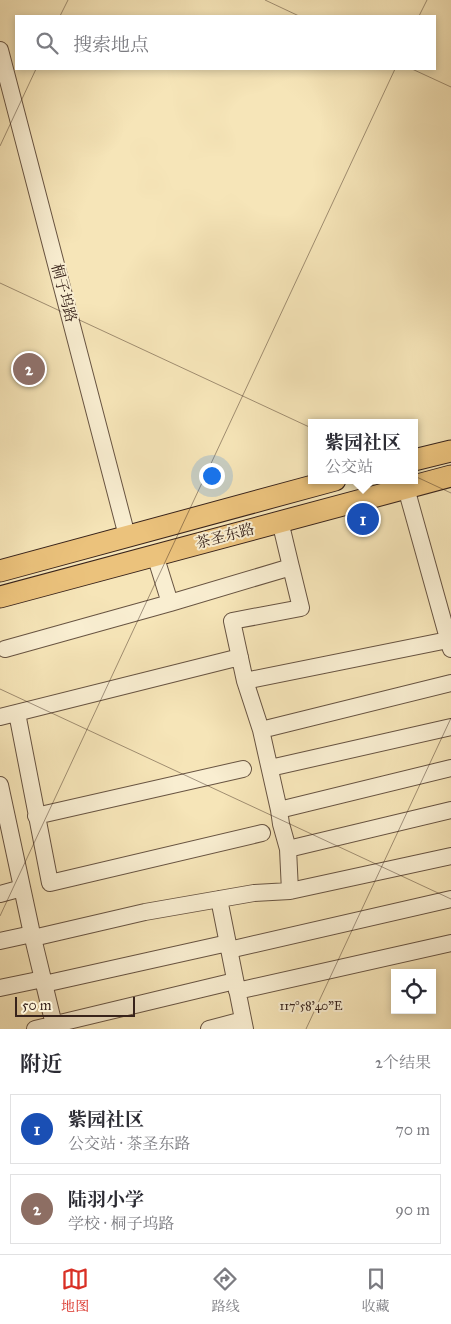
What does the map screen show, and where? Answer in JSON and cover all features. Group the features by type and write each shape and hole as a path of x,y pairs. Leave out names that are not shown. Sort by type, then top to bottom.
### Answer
{"main road":[{"path":"418,459 451,451"},
{"name":"茶圣东路","path":"0,597 451,476"},
{"name":"茶圣东路","path":"0,571 320,484"}],"street":[{"name":"桐子坞路","path":"0,50 5,90 127,536"},
{"path":"245,682 450,645 447,616 406,488"},
{"path":"280,522 301,608 232,621 245,682 261,730 280,810 281,824 288,849 290,891"},
{"path":"155,555 170,603"},
{"path":"5,649 291,567"},
{"path":"0,717 240,657"},
{"path":"261,730 451,683"},
{"path":"17,713 50,883 262,833"},
{"path":"270,768 451,728"},
{"path":"280,810 451,768"},
{"path":"36,816 243,769"},
{"path":"1,796 6,847 22,888 54,1027"},
{"path":"288,849 451,810"},
{"path":"0,941 219,899 254,893 290,891 451,856"},
{"path":"0,894 22,888"},
{"path":"209,1029 244,1025 219,899"},
{"path":"0,988 228,946 451,899"},
{"path":"34,1029 54,1027 236,986 451,943"}],"place":[{"name":"陆羽小学","path":"29,369"},
{"name":"紫园社区","path":"363,519"}]}
